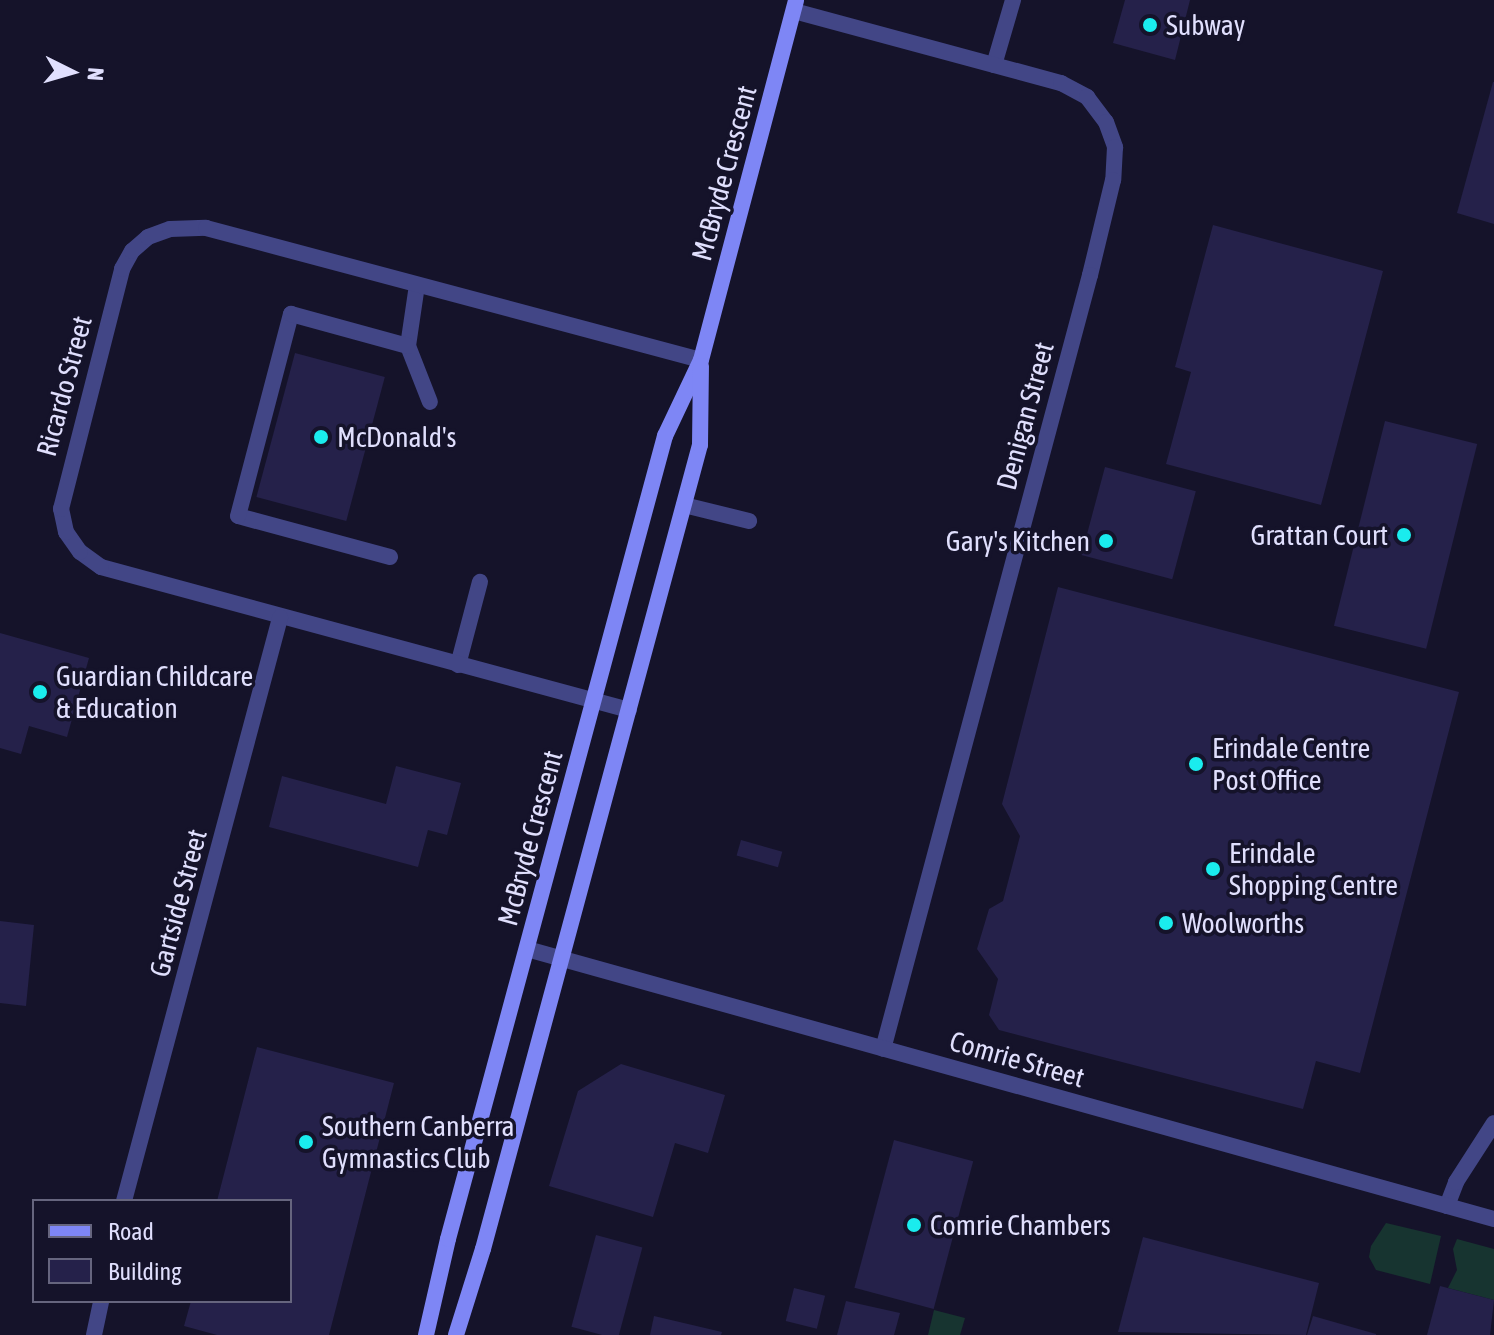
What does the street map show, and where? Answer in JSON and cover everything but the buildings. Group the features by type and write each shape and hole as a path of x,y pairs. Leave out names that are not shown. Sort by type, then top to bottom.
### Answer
{"street":[{"path":"994,65 1013,0"},
{"name":"Denigan Street","path":"795,6 1061,83 1087,97 1106,122 1115,147 1113,180 883,1049"},
{"name":"McBryde Crescent","path":"426,1335 448,1239 665,436 701,360 795,6"},
{"name":"Ricardo Street","path":"629,710 280,618 101,567 80,552 66,532 61,509 69,470 122,269 132,251 148,237 170,229 206,228 701,360"},
{"path":"417,285 408,346 430,402"},
{"path":"390,557 238,516 291,314 408,346"},
{"name":"McBryde Crescent","path":"456,1335 700,445 701,360"},
{"path":"684,505 749,521"},
{"path":"458,665 480,582"},
{"name":"Gartside Street","path":"125,1199 280,618"},
{"name":"Comrie Street","path":"527,949 1494,1219"},
{"path":"1447,1206 1456,1182 1494,1123"},
{"path":"94,1335 101,1303"}],"green space":[{"path":"1386,1223 1441,1236 1430,1284 1376,1270 1369,1257 1371,1246"},
{"path":"1457,1239 1494,1249 1494,1300 1448,1288 1457,1270 1453,1249"},
{"path":"934,1310 965,1318 960,1335 928,1335"}],"place":[{"name":"Subway","path":"1150,25"},
{"name":"McDonald's","path":"321,437"},
{"name":"Grattan Court","path":"1404,535"},
{"name":"Gary's Kitchen","path":"1106,541"},
{"name":"Guardian Childcare & Education","path":"40,692"},
{"name":"Erindale Centre Post Office","path":"1196,764"},
{"name":"Erindale Shopping Centre","path":"1213,869"},
{"name":"Woolworths","path":"1166,923"},
{"name":"Southern Canberra Gymnastics Club","path":"306,1142"},
{"name":"Comrie Chambers","path":"914,1225"}]}
